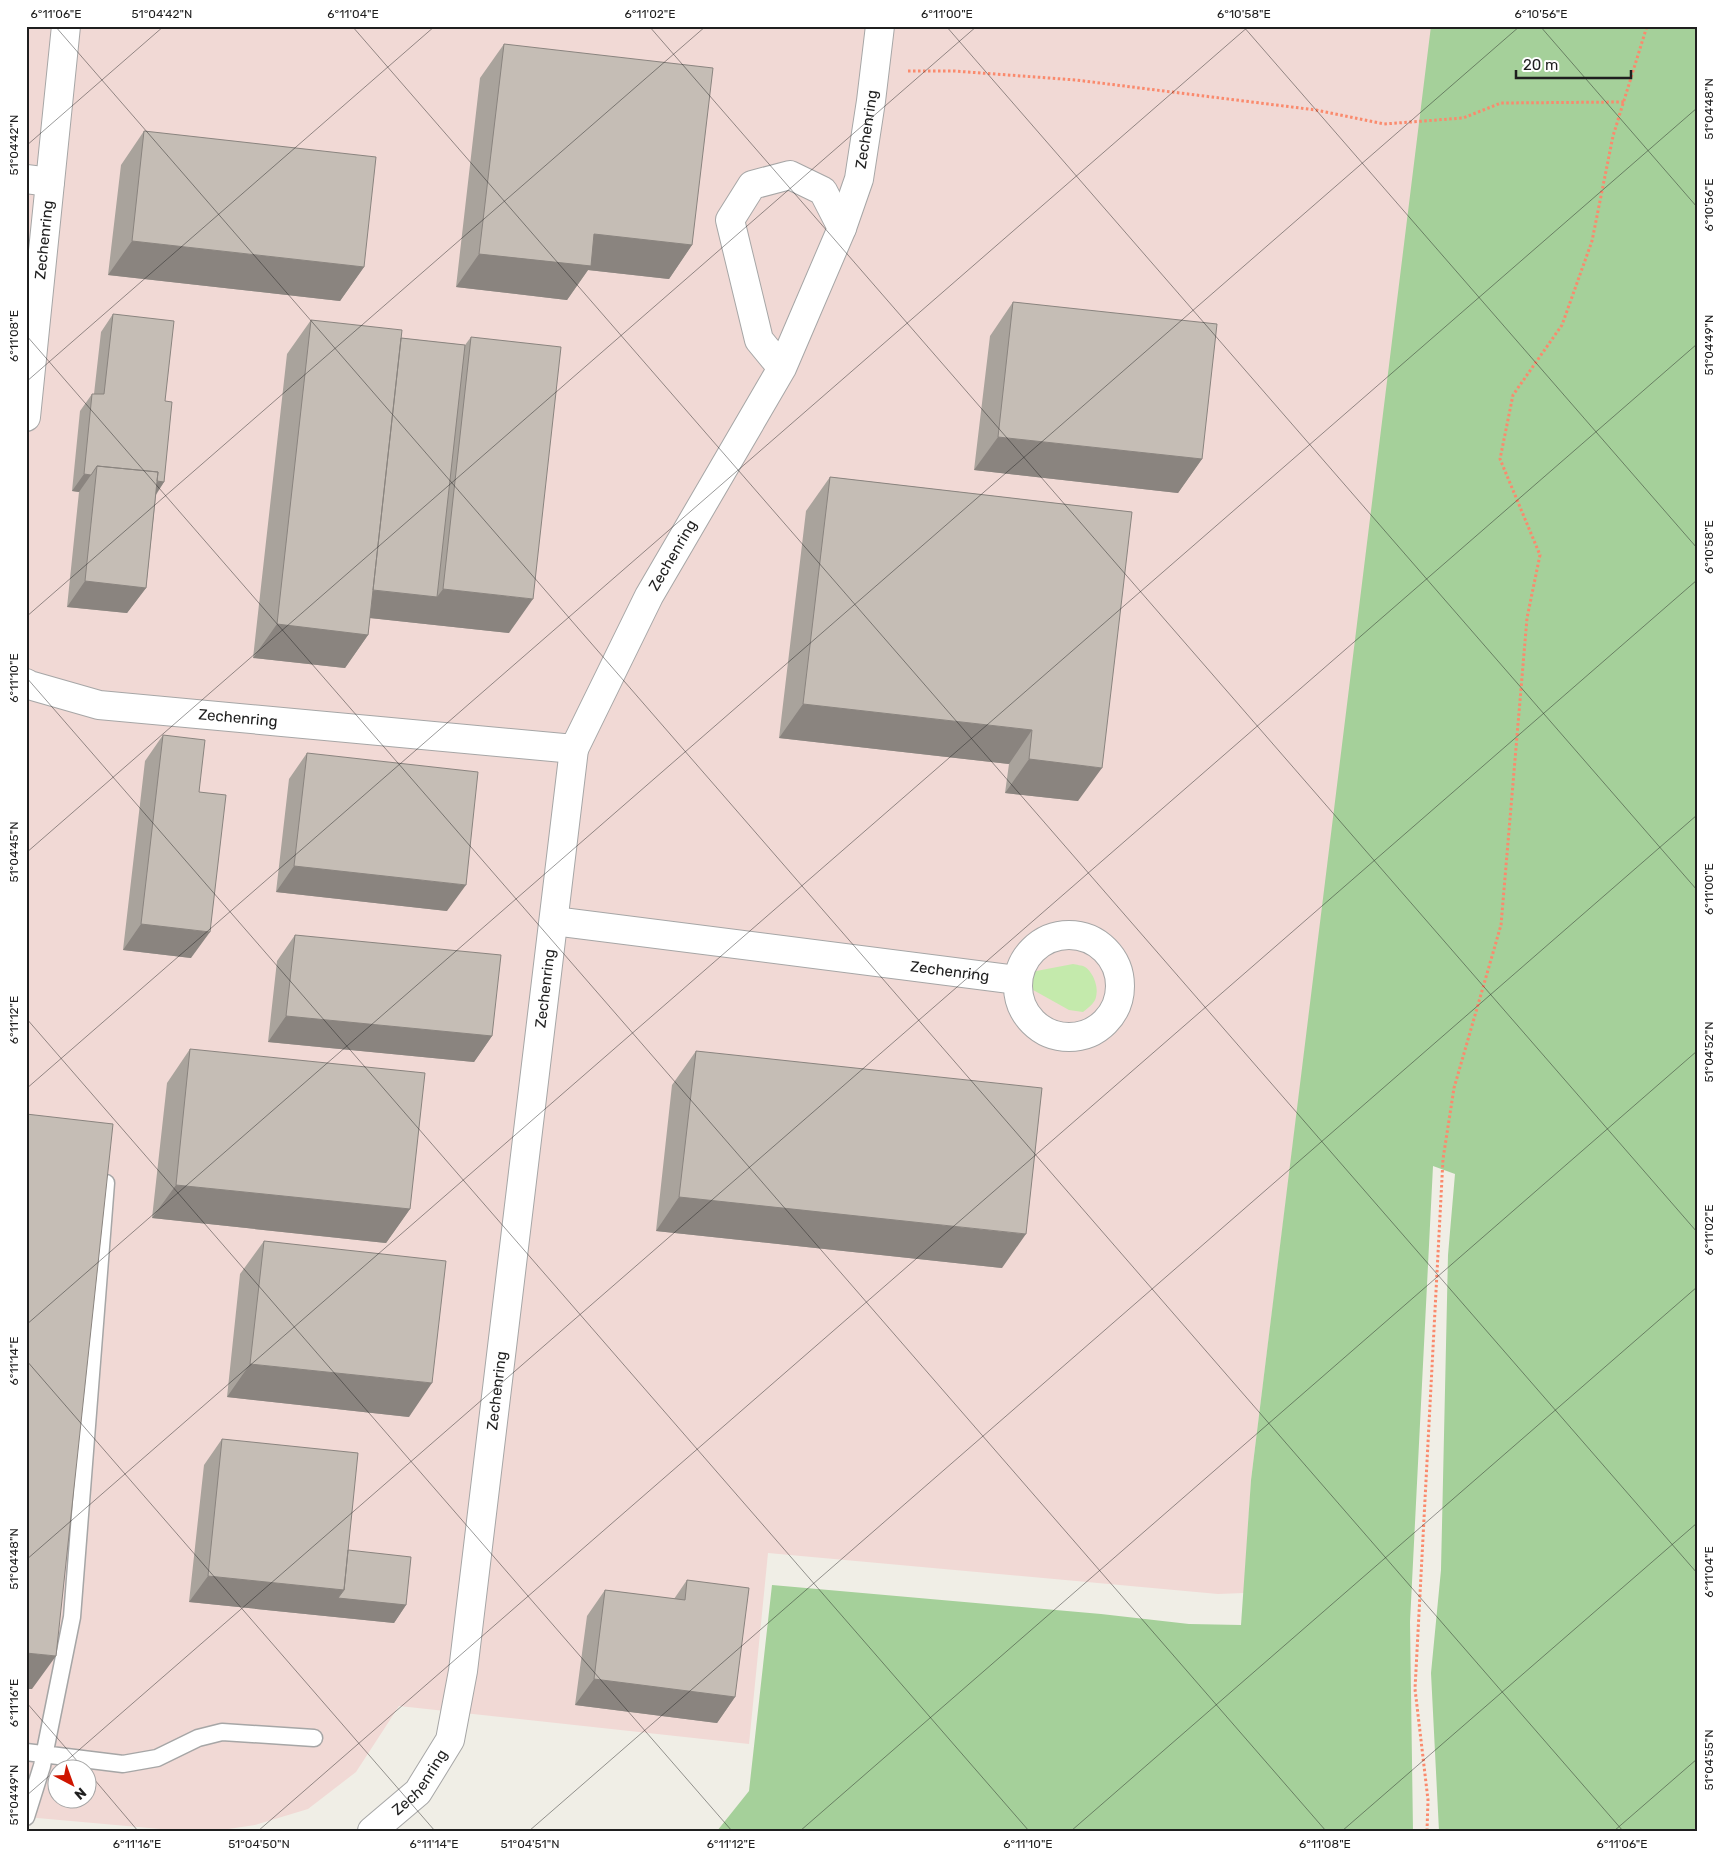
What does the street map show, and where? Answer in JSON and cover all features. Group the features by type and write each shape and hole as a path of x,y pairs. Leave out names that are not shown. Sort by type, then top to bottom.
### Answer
{"street":[{"name":"Zechenring","path":"26,417 38,180 66,26"},
{"name":"Zechenring","path":"372,1831 418,1792 450,1740 464,1662 574,749 650,596 782,368 842,228 859,179 880,26"},
{"path":"782,368 760,340 730,220 752,185 790,175 823,191 842,228"},
{"name":"Zechenring","path":"26,683 99,705 574,749"},
{"name":"Zechenring","path":"554,921 1018,980"}],"lane":[{"path":"26,1817 44,1754 72,1617 106,1174"},
{"path":"26,1752 123,1764 157,1758 198,1738 222,1732 314,1738"}],"path":[{"path":"1427,1831 1428,1800 1415,1689 1443,1159 1454,1088 1501,925 1527,618 1540,555 1500,459 1514,395 1562,325 1592,241 1613,136 1647,26"},
{"path":"875,71 954,71 1076,80 1316,110 1384,124 1464,118 1501,103 1624,102"}],"shaded area":[{"path":"26,26 1433,26 1251,1480 1244,1593 1218,1594 768,1553 749,1744 399,1706 356,1772 308,1809 255,1825 215,1831 183,1831 26,1817"}],"green space":[{"path":"1431,26 1697,26 1697,1831 1439,1831 1431,1673 1441,1570 1448,1255 1455,1174 1433,1166 1410,1622 1413,1831 717,1831 749,1791 772,1585 1101,1614 1189,1624 1241,1625 1251,1480"},
{"path":"1073,964 1084,966 1088,969 1096,984 1097,993 1095,999 1083,1012 1069,1010 1026,986 1025,982 1031,972"}],"building":[{"path":"504,44 713,68 692,245 594,234 591,266 479,254"},
{"path":"144,131 376,157 364,267 132,241"},
{"path":"1013,302 1217,324 1202,459 998,437"},
{"path":"113,314 174,321 165,401 172,402 164,482 157,481 158,472 97,466 91,475 84,474 92,394 104,394"},
{"path":"311,320 402,330 368,635 277,624"},
{"path":"471,337 561,347 533,599 443,589"},
{"path":"401,338 465,345 437,597 373,590"},
{"path":"97,466 158,472 146,588 85,581"},
{"path":"830,477 1132,512 1102,768 1029,759 1032,730 803,704"},
{"path":"163,735 205,740 199,792 226,795 210,932 141,924"},
{"path":"307,753 478,772 466,885 294,866"},
{"path":"295,935 501,955 492,1036 286,1016"},
{"path":"190,1049 425,1073 410,1209 176,1185"},
{"path":"696,1051 1042,1088 1026,1234 679,1197"},
{"path":"26,1114 113,1124 56,1656 26,1653"},
{"path":"264,1241 446,1261 432,1383 250,1364"},
{"path":"222,1439 358,1453 344,1590 208,1576"},
{"path":"348,1550 411,1557 406,1605 338,1598 344,1590"},
{"path":"687,1580 749,1588 735,1697 594,1679 605,1590 685,1600"}]}
